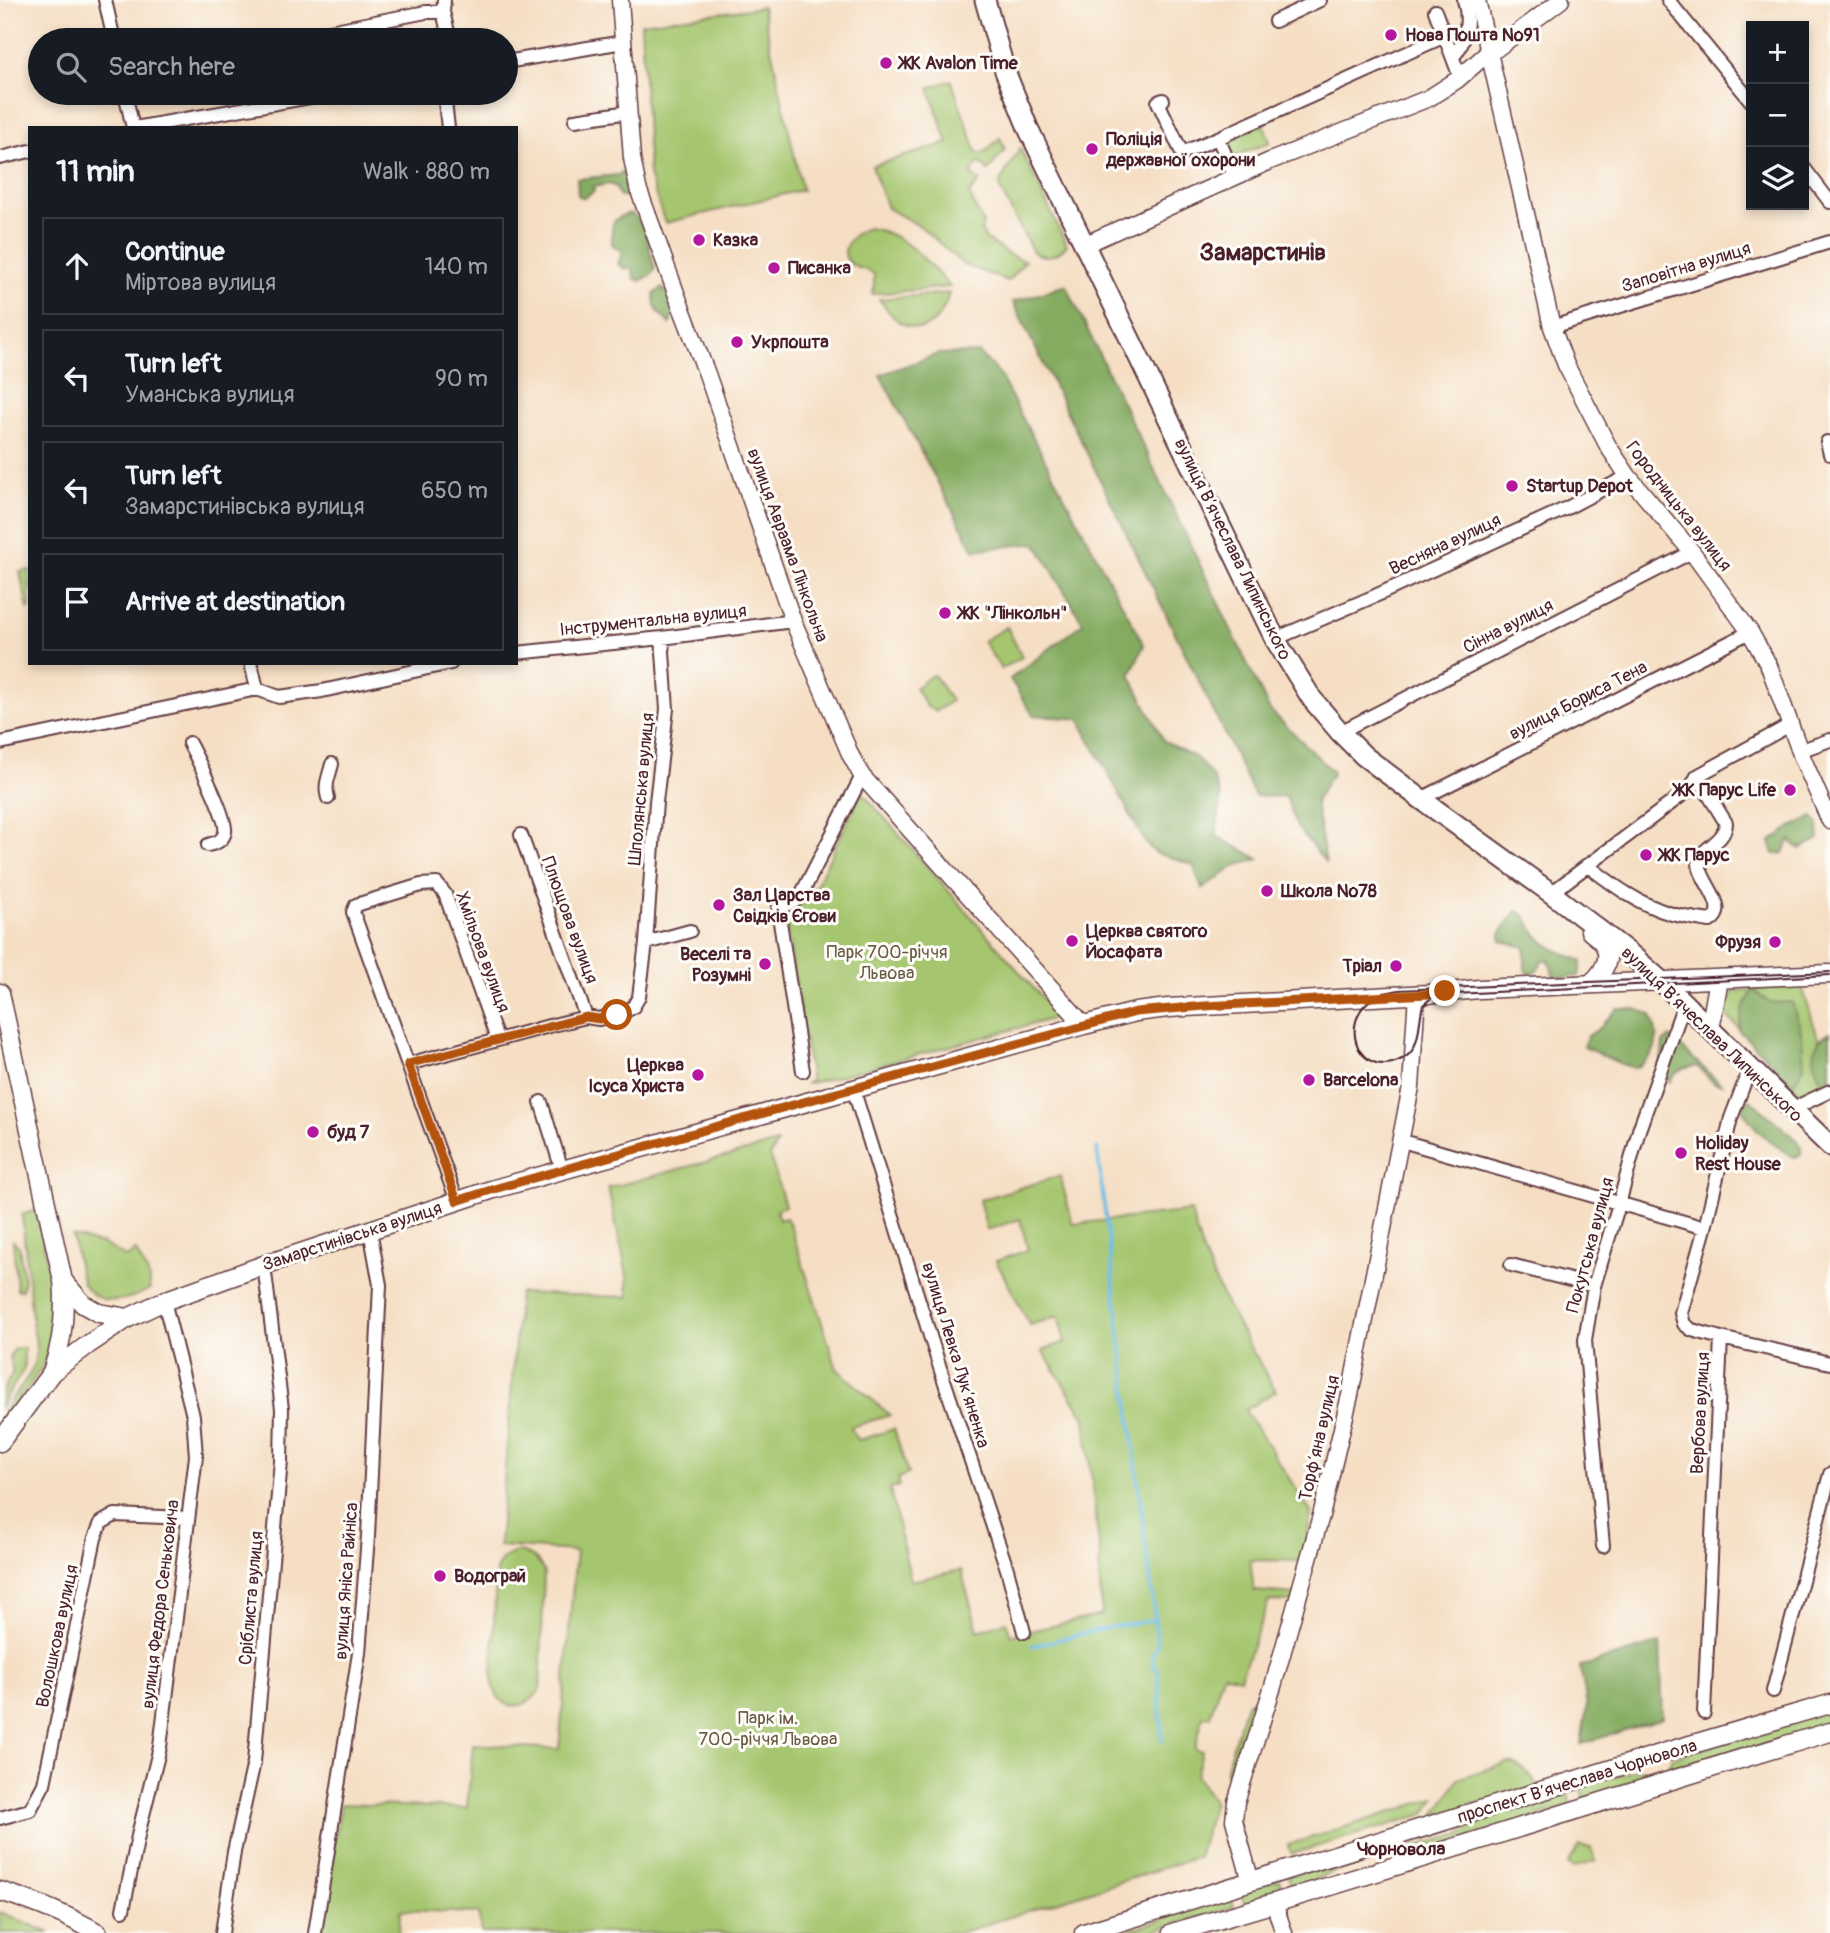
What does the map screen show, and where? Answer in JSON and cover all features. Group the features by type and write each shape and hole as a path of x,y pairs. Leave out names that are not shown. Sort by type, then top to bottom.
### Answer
{"main road":[{"name":"вулиця Вʼячеслава Липинського","path":"985,0 1005,71 1019,108 1275,639 1312,699 1364,756 1629,953 1830,1146"},
{"path":"1528,876 1538,890 1603,942 1607,949 1607,961 1603,972 1590,984"},
{"name":"Замарстинівська вулиця","path":"0,1442 52,1372 89,1343 128,1318 164,1301 457,1201 807,1099 1084,1025 1136,1012 1168,1008 1445,991 1830,974"},
{"path":"1710,1029 1719,979"},
{"path":"0,993 63,1281 63,1333 52,1372"},
{"path":"31,1140 30,1147 40,1190"},
{"path":"63,1281 83,1304 99,1313 128,1318"},
{"name":"проспект Вʼячеслава Чорновола","path":"1084,1933 1103,1930 1676,1749 1830,1704"},
{"name":"проспект Вʼячеслава Чорновола","path":"1172,1933 1830,1732"},
{"path":"1676,1749 1667,1759 1666,1768 1670,1774 1679,1777"},
{"path":"1643,1760 1657,1766 1658,1778 1652,1786"},
{"path":"1394,1837 1401,1864"},
{"path":"0,1891 24,1897 52,1909 97,1933"}],"street":[{"path":"105,0 111,28"},
{"name":"вулиця Авраама Лінкольна","path":"620,0 632,158 638,188 707,374 793,621 851,756 862,776 1084,1025"},
{"path":"1275,21 1320,0"},
{"path":"1453,57 1462,46 1468,27 1464,0"},
{"name":"Городницька вулиця","path":"1477,0 1552,327 1566,365 1588,410 1628,477 1692,552 1750,632 1769,666 1799,751 1830,821"},
{"path":"1084,245 1270,161 1429,98 1561,0"},
{"path":"1668,0 1746,95"},
{"path":"345,28 426,12 443,6 448,28"},
{"path":"1435,11 1460,77"},
{"path":"1170,141 1176,155 1182,153 1445,36"},
{"path":"518,60 622,42"},
{"path":"1163,100 1158,102 1170,122 1182,153"},
{"path":"128,105 133,126"},
{"path":"145,126 265,105"},
{"path":"445,105 448,126"},
{"path":"575,120 629,112"},
{"path":"1218,138 1232,170"},
{"path":"0,158 28,151"},
{"path":"1809,175 1830,202"},
{"name":"Заповітна вулиця","path":"1552,327 1830,242"},
{"name":"Весняна вулиця","path":"1275,639 1312,627 1628,477"},
{"name":"Сінна вулиця","path":"1340,732 1692,552"},
{"name":"Інструментальна вулиця","path":"518,653 793,621"},
{"name":"вулиця Бориса Тена","path":"1421,799 1750,632"},
{"name":"Шполянська вулиця","path":"586,1017 599,1019 617,1015 633,1007 639,997 667,709 662,638"},
{"path":"251,665 257,689"},
{"path":"0,743 257,689 279,697 297,695 442,665"},
{"path":"1551,893 1690,789 1697,776 1722,766 1790,725"},
{"path":"1799,751 1830,740"},
{"path":"189,743 211,788 226,828 219,842 208,845"},
{"path":"328,798 326,780 332,764"},
{"path":"803,1071 778,909 795,901 802,894 862,776"},
{"path":"1587,865 1646,905 1673,914 1710,921 1716,917 1717,902 1699,864 1701,855 1723,836 1726,823 1697,776"},
{"name":"Плющова вулиця","path":"521,835 586,1017"},
{"name":"Хмільова вулиця","path":"408,1064 354,912 356,905 421,885 437,884 444,894 497,1039"},
{"path":"646,943 690,932"},
{"name":"Торфʼяна вулиця","path":"1251,1882 1234,1820 1236,1802 1273,1686 1322,1512 1350,1395 1380,1236 1402,1141 1411,1087 1417,994"},
{"name":"Покутська вулиця","path":"1603,1546 1585,1340 1594,1286 1639,1130 1684,1004"},
{"path":"457,1201 408,1064 586,1017"},
{"name":"Вербова вулиця","path":"1704,1713 1721,1338 1692,1330 1684,1324 1681,1313 1705,1228 1731,1118 1750,1068"},
{"name":"вулиця Левка Лукʼяненка","path":"853,1088 940,1368 1007,1569 1024,1632"},
{"path":"1792,1110 1830,1091"},
{"path":"541,1101 562,1170"},
{"path":"1402,1141 1705,1228"},
{"name":"вулиця Яніса Райніса","path":"315,1933 359,1653 380,1285 370,1230"},
{"name":"Сріблиста вулиця","path":"222,1933 234,1852 254,1762 281,1461 282,1409 264,1265"},
{"path":"1511,1265 1594,1286"},
{"name":"вулиця Федора Сеньковича","path":"122,1910 160,1747 196,1457 193,1416 164,1301"},
{"path":"1721,1338 1830,1363"},
{"path":"1773,1691 1830,1474"},
{"name":"Волошкова вулиця","path":"0,1818 30,1810 44,1784 95,1538 101,1523 115,1516 187,1518"},
{"path":"1274,1903 1284,1933"}],"green space":[{"path":"762,7 802,190 665,223 649,175 641,23"},
{"path":"951,80 977,153 984,153 1000,138 1005,150 988,171 979,162 971,174 980,181 969,194 983,223 981,230 986,240 1009,255 1025,261 1008,281 964,265 920,226 887,208 872,166 948,143 929,88"},
{"path":"1263,123 1270,142 1234,157 1226,139"},
{"path":"1020,148 1067,245 1052,256 1033,252 1000,189 1000,182"},
{"path":"622,172 631,194 620,197 615,186 608,184 593,187 594,191 584,198 578,195 577,179 618,175"},
{"path":"631,213 644,231 655,269 651,275 640,281 634,278 633,269 625,269 618,264 622,252 612,244 614,223 619,217"},
{"path":"869,228 904,242 950,287 872,294 874,274 849,262 845,251 854,236"},
{"path":"1066,285 1269,709 1333,772 1315,802 1326,863 1297,827 1286,797 1255,796 1013,302"},
{"path":"662,288 669,295 672,304 670,324 655,305 654,294"},
{"path":"949,293 937,319 924,327 916,328 897,320 879,299"},
{"path":"979,353 998,372 1144,645 1130,675 1164,741 1197,758 1213,778 1221,796 1216,836 1259,859 1237,865 1202,889 1193,865 1156,853 1146,844 1079,719 1033,715 1010,679 1083,623 1036,543 974,550 880,375 938,354"},
{"path":"28,570 28,609 20,572"},
{"path":"1007,627 1022,657 1001,669 983,641"},
{"path":"932,675 951,701 936,711 927,707 915,688"},
{"name":"Парк 700-річчя Львова","path":"862,792 1059,1017 805,1084 811,1081 784,911 808,902"},
{"path":"1813,817 1818,824 1819,839 1800,849 1789,840 1784,853 1774,854 1770,842"},
{"path":"1517,911 1525,916 1542,941 1582,961 1579,976 1554,978 1549,960 1542,960 1539,968 1528,973 1525,969 1525,947 1501,941 1501,932"},
{"path":"1802,986 1830,1077 1830,1084 1804,1096 1725,1014 1733,991"},
{"path":"1753,990 1770,1003 1792,1002 1802,1034 1804,1067 1793,1084 1739,1031 1743,1009"},
{"path":"1617,1009 1636,1009 1650,1014 1656,1031 1653,1052 1635,1068 1584,1047 1588,1036 1600,1028"},
{"path":"1830,1032 1830,1084 1821,1081 1814,1053 1818,1042"},
{"path":"1670,1037 1721,1084 1714,1083 1697,1066 1680,1070 1670,1082 1660,1073 1663,1043"},
{"path":"1749,1099 1797,1140 1801,1155 1795,1158 1759,1131 1742,1109"},
{"name":"Парк ім. 700-річчя Львова","path":"777,1143 770,1156 785,1206 776,1210 779,1220 786,1218 790,1225 837,1369 890,1415 851,1427 859,1440 894,1429 908,1474 898,1478 899,1486 890,1489 911,1581 961,1570 978,1631 1006,1622 1011,1635 1102,1615 1100,1556 1085,1418 1042,1350 1065,1342 1058,1316 1030,1325 996,1261 1028,1250 1020,1219 987,1230 979,1200 1060,1176 1073,1224 1191,1211 1197,1235 1215,1281 1276,1391 1245,1410 1311,1512 1305,1561 1250,1560 1254,1591 1295,1594 1293,1602 1269,1601 1240,1678 1223,1674 1210,1716 1203,1716 1195,1749 1202,1751 1196,1776 1214,1802 1198,1857 959,1933 482,1933 478,1913 400,1910 399,1933 320,1933 341,1804 467,1808 473,1744 559,1749 576,1551 499,1546 519,1293 628,1297 627,1275 608,1188"},
{"path":"36,1210 52,1286 54,1326 51,1344 35,1377 0,1423 2,1413 27,1378 35,1361 36,1341 22,1215"},
{"path":"72,1236 102,1243 127,1258 135,1250 148,1274 150,1289 115,1301 91,1293 82,1281"},
{"path":"13,1241 19,1246 24,1280 22,1290 17,1290"},
{"path":"15,1348 24,1348 24,1369 0,1407 3,1392 13,1371 9,1358"},
{"path":"517,1552 534,1558 544,1572 540,1690 526,1703 510,1705 498,1696 492,1678 496,1571 504,1559"},
{"path":"1660,1643 1663,1718 1581,1744 1587,1705 1580,1667"},
{"path":"1253,1699 1259,1705 1237,1775 1231,1777 1226,1774 1226,1768 1246,1704"},
{"path":"1830,1710 1830,1725 1677,1772 1672,1770 1670,1764 1673,1757"},
{"path":"1507,1763 1526,1771 1537,1788 1435,1815 1459,1778"},
{"path":"1640,1769 1646,1770 1650,1776 1646,1780 1584,1799 1580,1786"},
{"path":"1567,1791 1571,1806 1410,1856 1407,1849 1461,1834 1491,1814"},
{"path":"1435,1798 1425,1814 1292,1854 1288,1845"},
{"path":"1579,1846 1592,1848 1596,1861 1573,1868 1568,1864"},
{"path":"1385,1848 1385,1855 1326,1874 1293,1891 1288,1876"},
{"path":"1279,1879 1284,1893 1245,1905 1241,1891"},
{"path":"1230,1893 1234,1907 1146,1933 1120,1933 1165,1919 1197,1903"},
{"path":"0,1912 50,1933 0,1933"}],"waterway":[{"path":"1032,1646 1111,1627 1155,1620 1097,1148"},
{"path":"1155,1621 1157,1647 1152,1656 1153,1666 1158,1670 1162,1741"}],"tram line":[{"path":"1830,972 1399,990 1369,1001 1356,1021 1355,1032 1361,1053 1369,1060 1379,1064 1392,1063 1411,1052 1418,1036 1423,1005 1435,995 1830,975"}],"place":[{"name":"Нова Пошта №91","path":"1391,35"},
{"name":"ЖК Avalon Time","path":"886,63"},
{"name":"Поліція державної охорони","path":"1092,149"},
{"name":"Казка","path":"699,240"},
{"name":"Писанка","path":"774,268"},
{"name":"Укрпошта","path":"737,342"},
{"name":"Startup Depot","path":"1512,486"},
{"name":"ЖК \"Лінкольн\"","path":"945,613"},
{"name":"ЖК Парус Life","path":"1790,790"},
{"name":"ЖК Парус","path":"1646,855"},
{"name":"Школа №78","path":"1267,891"},
{"name":"Зал Царства Свідків Єгови","path":"719,905"},
{"name":"Церква святого Йосафата","path":"1072,941"},
{"name":"Фрузя","path":"1775,942"},
{"name":"Веселі та Розумні","path":"765,964"},
{"name":"Тріал","path":"1396,966"},
{"name":"Церква Ісуса Христа","path":"698,1075"},
{"name":"Barcelona","path":"1309,1080"},
{"name":"буд 7","path":"313,1132"},
{"name":"Holiday Rest House","path":"1681,1153"},
{"name":"Водограй","path":"440,1576"}],"district":[{"name":"Замарстинів","path":"1263,252"},
{"name":"Чорновола","path":"1401,1848"}],"route":[{"path":"617,1015 594,1020 586,1017 408,1064 457,1201 807,1101 1136,1012 1445,991"}]}
